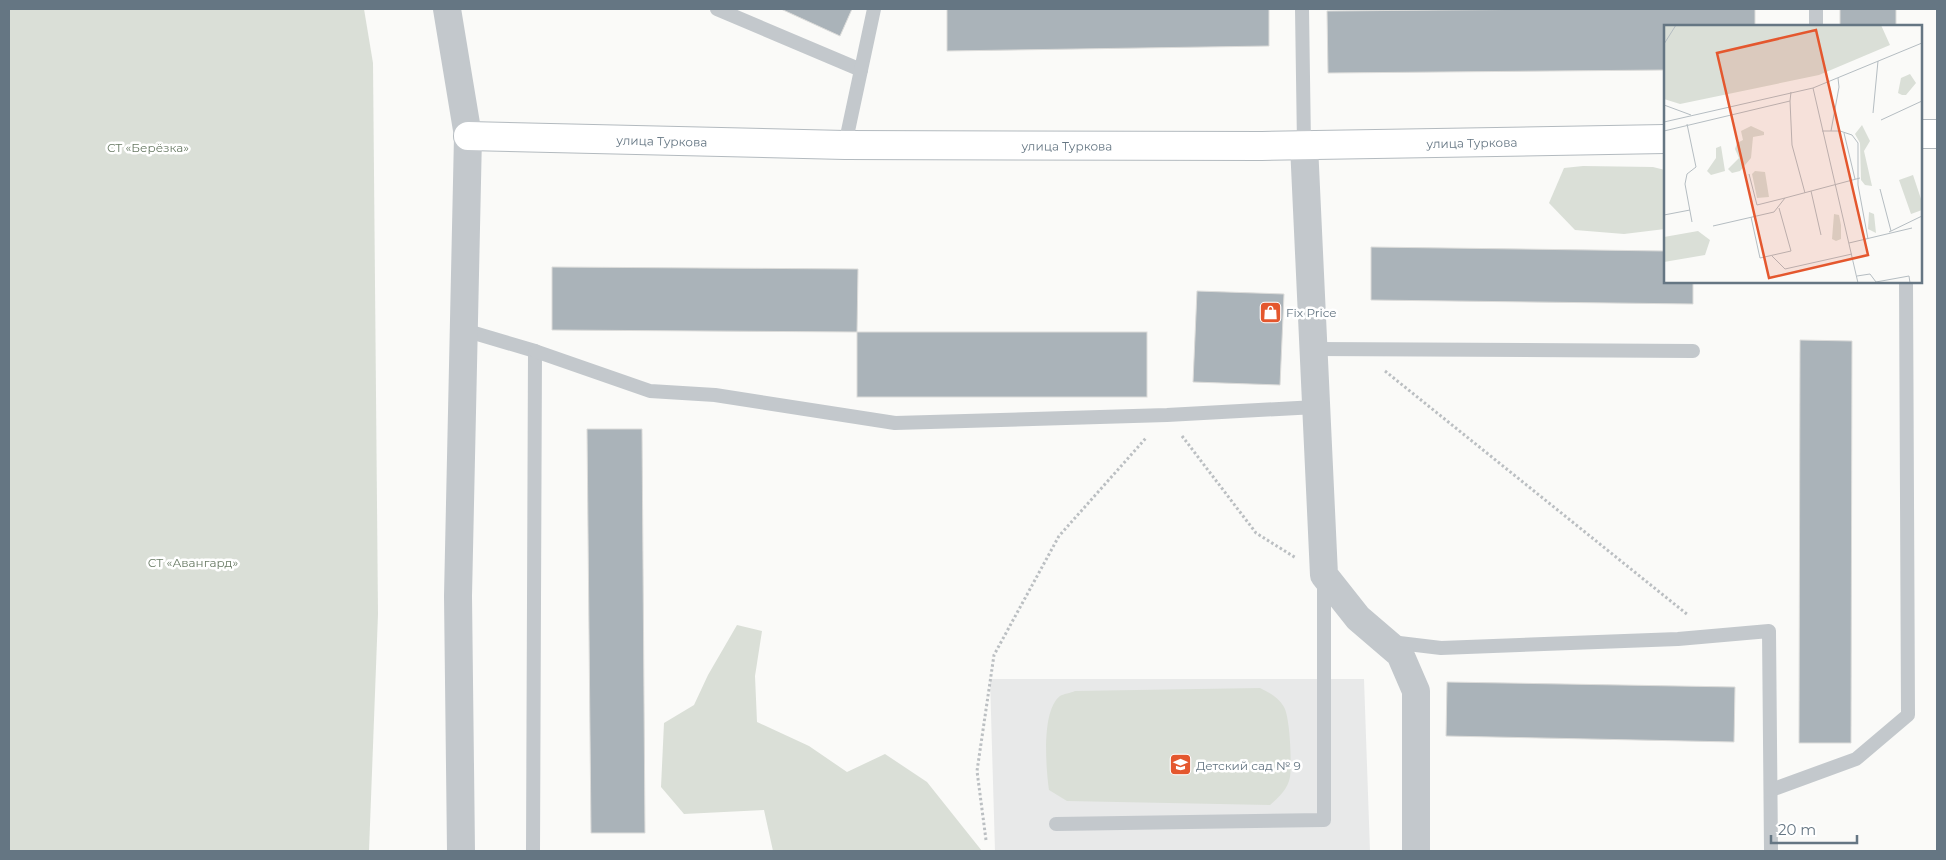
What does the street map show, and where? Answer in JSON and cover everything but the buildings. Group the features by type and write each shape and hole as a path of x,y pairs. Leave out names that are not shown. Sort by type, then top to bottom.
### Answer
{"street":[{"path":"448,9 468,136 458,596 461,851"},
{"path":"1921,134 1937,134"},
{"name":"улица Туркова","path":"468,136 845,145 1304,145 1664,138"},
{"path":"1304,145 1324,575 1358,618 1400,654 1416,691 1416,851"}],"lane":[{"path":"716,9 861,70"},
{"path":"845,145 874,9"},
{"path":"1302,9 1304,145"},
{"path":"1816,9 1816,25"},
{"path":"1771,790 1856,759 1908,715 1906,282"},
{"path":"464,330 535,351 650,391 715,394 895,422 1167,415 1316,407"},
{"path":"1314,349 1693,351"},
{"path":"533,851 535,351"},
{"path":"1056,824 1324,820 1324,575"},
{"path":"1385,642 1441,648 1714,636 1769,631 1771,851"}],"path":[{"path":"1358,349 1714,636"},
{"path":"986,840 977,771 994,655 1059,536 1167,415 1256,534 1324,575"}],"shaded area":[{"name":"Детский сад № 9","path":"990,679 1364,679 1370,851 995,851"}],"green space":[{"name":"СТ «Авангард»","path":"9,9 364,9 373,63 378,614 369,851 9,851"},
{"path":"1583,166 1653,167 1664,170 1664,229 1624,234 1575,230 1549,203 1564,168"},
{"path":"737,625 762,631 755,676 757,722 809,746 847,772 885,754 927,782 982,851 773,851 764,810 684,814 661,787 664,723 694,705 708,675"},
{"path":"1260,688 1276,698 1284,707 1288,720 1290,741 1291,771 1289,781 1283,792 1270,805 1067,801 1049,790 1046,755 1047,727 1054,703 1061,695 1075,691"}],"place":[{"name":"Fix Price","path":"1270,312"},
{"name":"Детский сад № 9","path":"1180,765"}],"park label":[{"name":"СТ «Берёзка»","path":"148,147"}]}
